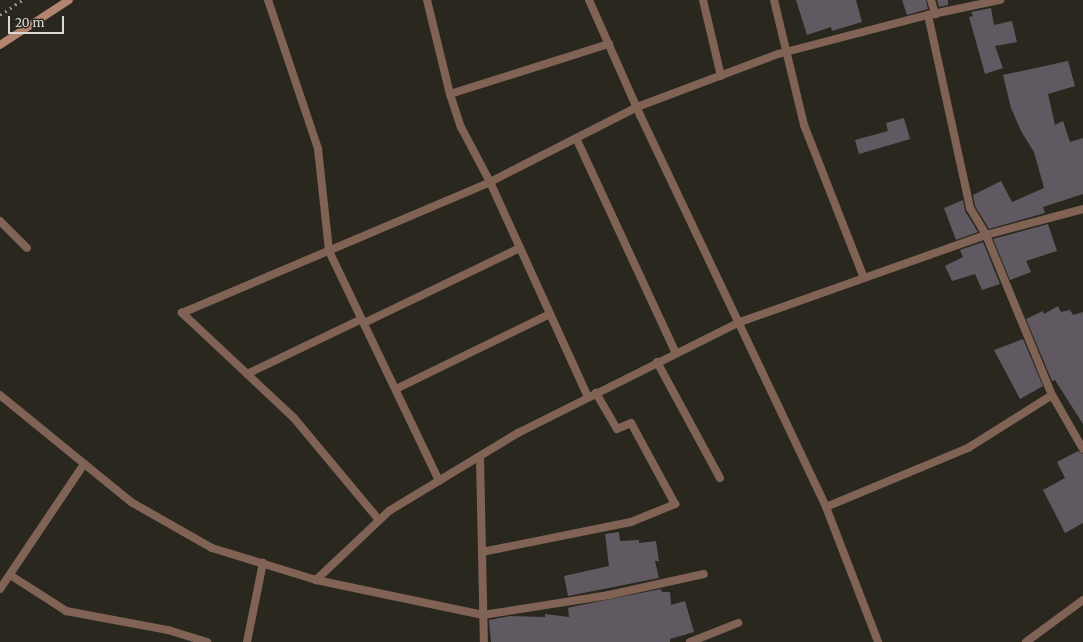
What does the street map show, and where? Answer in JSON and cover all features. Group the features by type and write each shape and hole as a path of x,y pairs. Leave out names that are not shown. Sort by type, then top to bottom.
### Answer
{"street":[{"path":"0,45 69,0"},
{"path":"268,0 318,149 329,251 439,481"},
{"path":"427,0 450,94 461,127 490,182 588,397"},
{"path":"589,0 637,107 740,322 826,507 878,642"},
{"path":"703,0 722,76"},
{"path":"774,0 788,52 804,125 864,278"},
{"path":"931,0 931,14 970,208 986,235 1052,395 1083,449"},
{"path":"379,520 294,418 182,313 490,182 637,107 788,52 931,14 1000,0"},
{"path":"450,94 609,44"},
{"path":"576,138 676,353"},
{"path":"316,580 389,511 480,456 588,397 657,362 740,322 986,235 1083,209"},
{"path":"0,221 27,248"},
{"path":"248,374 520,248"},
{"path":"396,389 550,314"},
{"path":"657,362 720,478"},
{"path":"482,552 631,522 676,504 631,422 617,430 596,393"},
{"path":"0,395 131,502 212,548 316,580 483,615 608,595 704,574"},
{"path":"826,507 968,448 1052,395"},
{"path":"480,456 484,642"},
{"path":"0,589 84,464"},
{"path":"247,642 263,563"},
{"path":"10,575 66,611 168,630 207,642"},
{"path":"1026,642 1083,600"},
{"path":"690,642 738,623"}],"building":[{"path":"796,0 856,0 862,22 832,31 831,27 807,35"},
{"path":"902,0 926,0 928,9 907,15"},
{"path":"937,0 948,0 948,5 939,7"},
{"path":"991,8 994,25 1012,21 1017,42 995,46 1003,68 985,74 969,17 973,16 971,12"},
{"path":"1068,61 1075,86 1048,94 1055,125 1063,121 1070,142 1083,138 1083,194 1043,207 1045,213 989,229 975,206 973,195 1001,181 1012,202 1044,188 1034,152 1021,131 1011,108 1003,75"},
{"path":"904,118 910,139 859,154 855,140 888,131 886,123"},
{"path":"963,200 965,211 978,232 956,240 944,208"},
{"path":"1048,224 1057,251 1026,261 1031,272 1010,280 993,239"},
{"path":"983,242 1000,284 982,290 975,274 952,281 945,266 963,257 960,250"},
{"path":"1058,306 1061,312 1070,310 1073,315 1083,312 1083,424 1055,380 1052,381 1026,319 1043,311 1044,314"},
{"path":"1023,339 1043,386 1020,399 994,350"},
{"path":"1078,451 1083,454 1083,523 1065,533 1043,490 1065,478 1057,462"},
{"path":"619,532 620,541 639,540 639,543 656,541 659,561 655,561 659,578 568,596 564,576 609,566 605,534"},
{"path":"661,589 662,592 670,592 671,605 685,601 694,632 670,639 670,642 491,642 489,620 510,616 545,617 545,614 569,617 568,608 571,607"}],"railway":[{"path":"0,15 22,0"}]}
